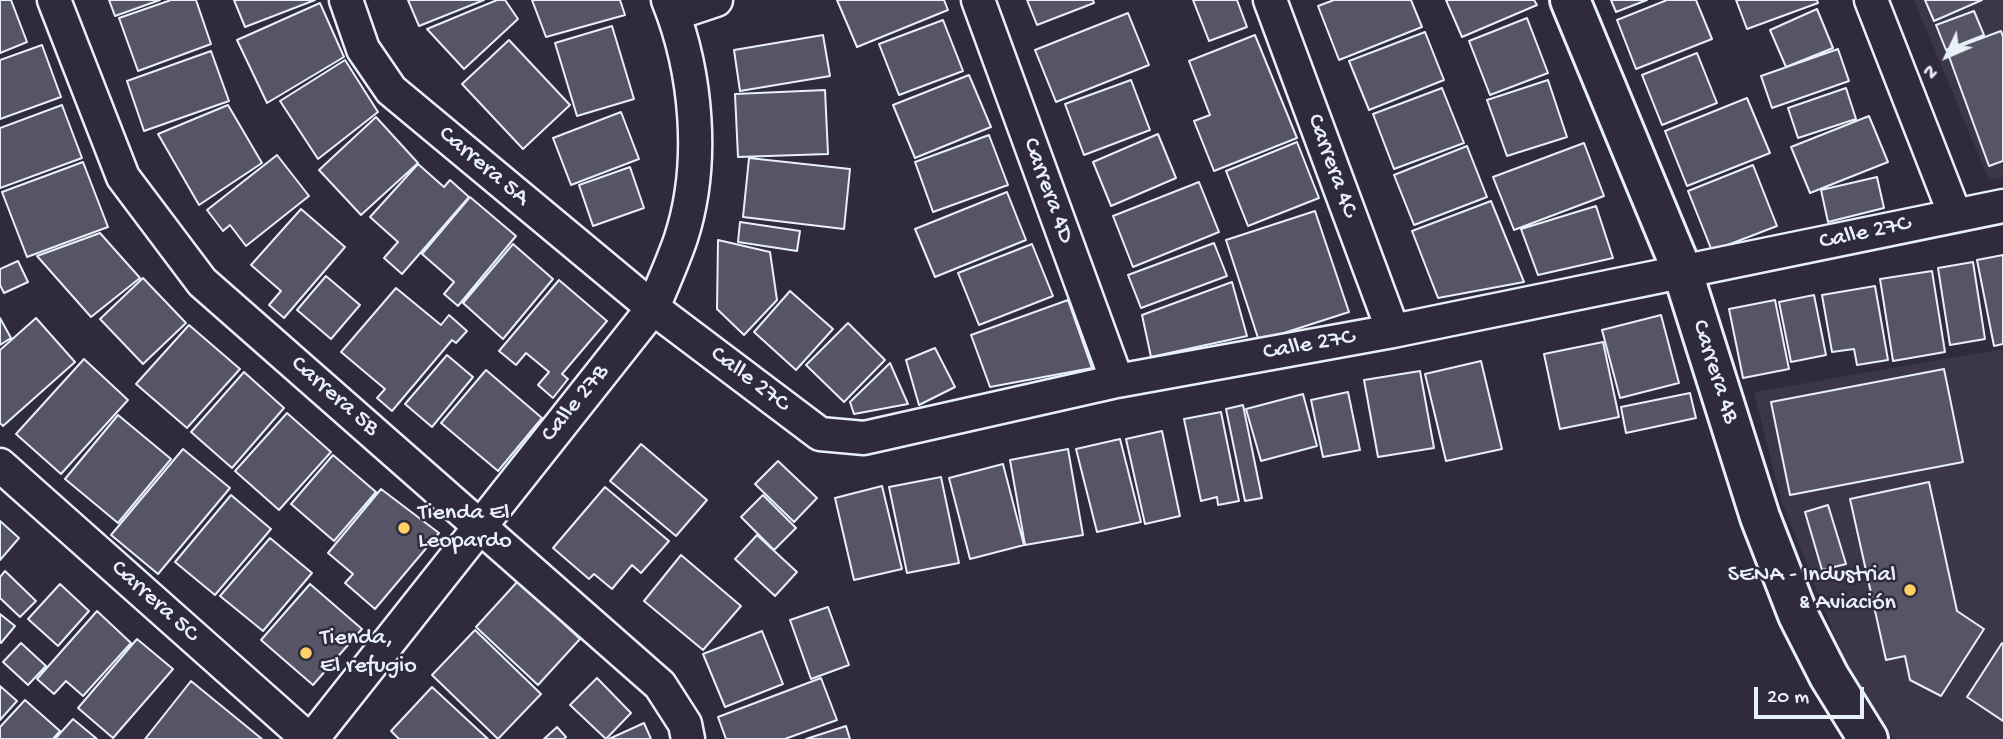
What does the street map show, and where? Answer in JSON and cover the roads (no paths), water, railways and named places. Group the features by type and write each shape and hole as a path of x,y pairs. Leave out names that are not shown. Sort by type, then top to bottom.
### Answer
{"street":[{"name":"Carrera 5B","path":"54,0 123,177 202,282 660,685 685,723 688,739"},
{"name":"Carrera 5A","path":"346,0 363,49 391,90 653,308"},
{"path":"671,7 716,0"},
{"name":"Carrera 4D","path":"978,0 1117,381"},
{"name":"Carrera 4C","path":"1269,0 1393,331"},
{"name":"Carrera 4B","path":"1570,0 1683,273 1760,517 1798,615 1829,676 1868,739"},
{"path":"1871,0 1955,215"},
{"name":"Calle 27B","path":"310,739 653,308 681,237 695,166 693,94 671,7"},
{"name":"Calle 27C","path":"653,308 820,434 864,438 1117,381 1393,331 2003,206"},
{"name":"Carrera 5C","path":"0,466 310,739"}],"place":[{"name":"Tienda El Leopardo","path":"404,528"},
{"name":"SENA - Industrial & Aviación","path":"1910,590"},
{"name":"Tienda, El refugio","path":"306,653"}]}
